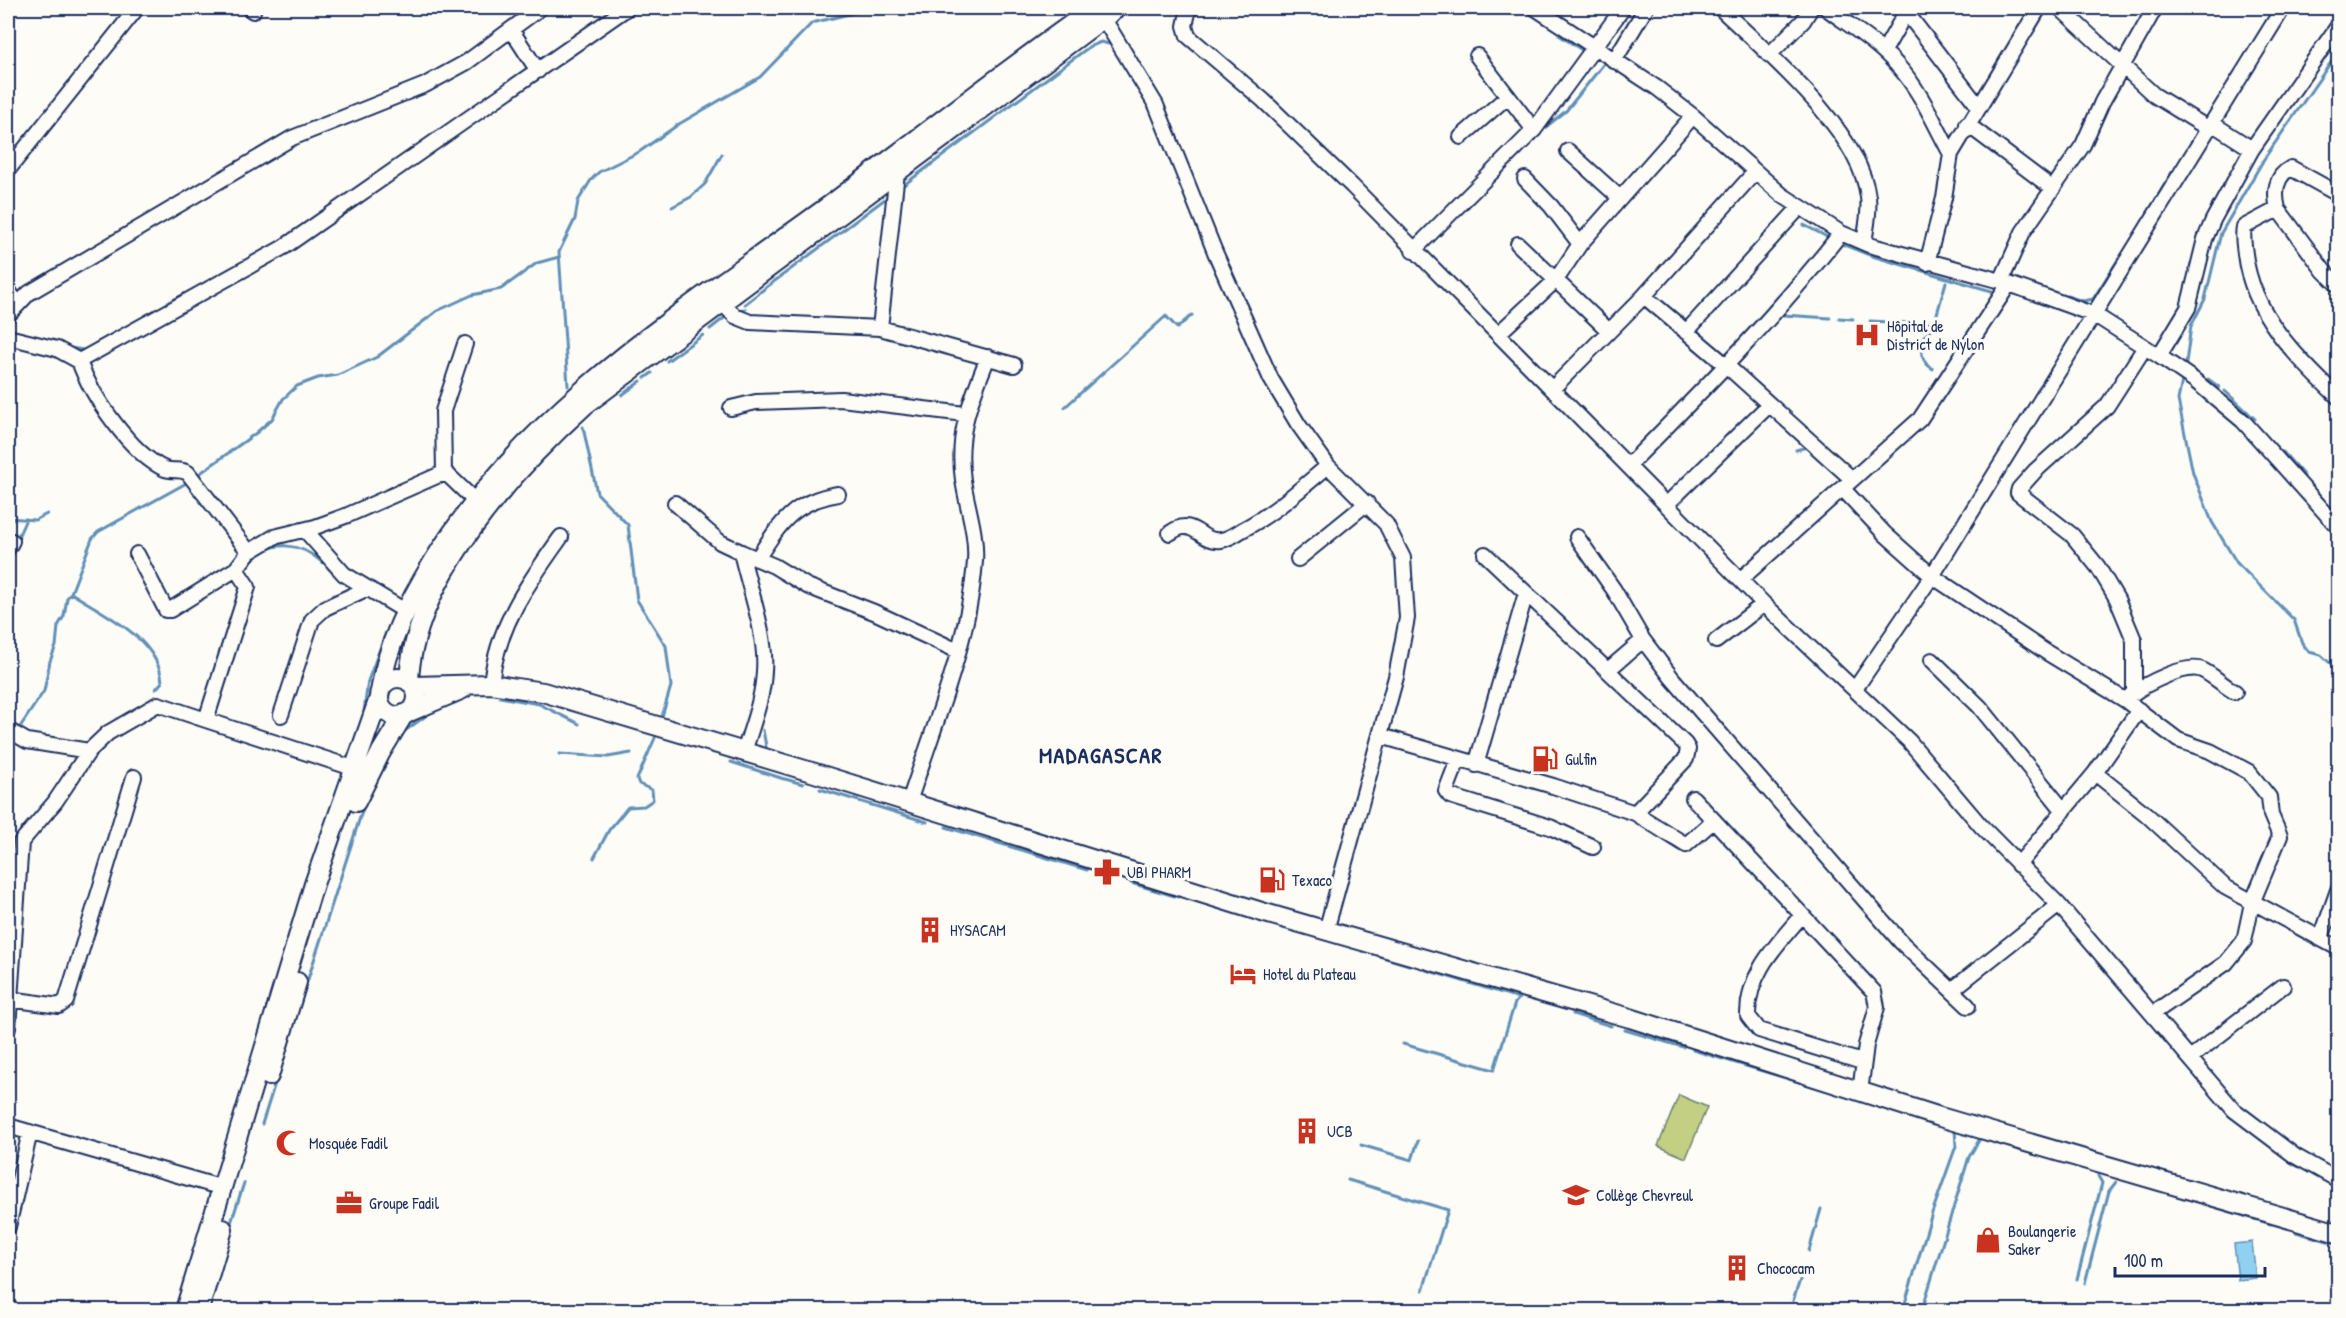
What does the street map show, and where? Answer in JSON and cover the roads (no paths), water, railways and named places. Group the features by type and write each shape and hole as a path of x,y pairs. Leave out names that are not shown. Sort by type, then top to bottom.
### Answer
{"main road":[{"path":"199,1311 286,996 379,695 388,651 405,611 553,434 585,405 897,172 1103,10"},
{"path":"320,885 363,784 405,714 415,704 412,684 415,636 429,584 474,500 545,422 623,357 1103,10"},
{"path":"379,695 392,679 412,684 482,684 543,693 909,802 1326,931 1629,1018 1861,1078 2338,1233"},
{"path":"379,695 387,712 405,714 482,684"},
{"path":"185,1311 223,1188 270,1052"}],"street":[{"path":"8,170 137,8"},
{"path":"8,315 29,293 292,138 425,85 467,62 512,31 540,8"},
{"path":"79,361 284,247 627,8"},
{"path":"1189,8 1185,26 1188,36 1263,100 1352,186 1413,251 1553,388 1764,604 1909,741 2018,866 2059,905 2234,1110 2264,1135 2295,1156 2338,1180"},
{"path":"1535,8 1693,116 1799,208 1841,232 1863,243 1927,263 1954,266 2095,315 2145,347 2194,380 2244,420 2338,527"},
{"path":"1413,251 1534,130 1623,8"},
{"path":"1610,58 1646,8"},
{"path":"1720,8 1770,55 1848,143 1861,170 1868,197 1863,243"},
{"path":"1770,55 1803,21 1811,8"},
{"path":"1826,8 1884,51 1913,86 1951,154"},
{"path":"1927,263 1944,198 1951,154 2039,8"},
{"path":"2060,8 2125,65 2154,95 2252,149"},
{"path":"1740,579 1920,419 1930,407 2005,283 2023,232 2083,145 2102,102 2125,65 2155,8"},
{"path":"1855,689 1932,576 2283,8"},
{"path":"1103,10 1156,105 1215,252 1271,379 1298,424 1328,466 1367,503 1395,539 1403,558 1408,599 1405,630 1381,736 1326,931"},
{"path":"1884,51 1906,10 1978,107"},
{"path":"2162,358 2188,309 2209,229 2252,149 2338,26"},
{"path":"512,31 538,71"},
{"path":"1477,56 1534,130"},
{"path":"1461,137 1508,96"},
{"path":"1498,334 1556,280 1580,244 1693,116"},
{"path":"1967,124 2052,188"},
{"path":"1568,151 1620,198"},
{"path":"2338,194 2291,168 2279,178 2276,188 2278,209 2324,271 2338,285"},
{"path":"880,328 897,172"},
{"path":"1553,388 1644,296 1755,172"},
{"path":"1525,179 1551,206 1580,244"},
{"path":"1686,332 1799,208"},
{"path":"2278,209 2244,227 2246,264 2255,295 2272,326 2338,397"},
{"path":"1628,466 1727,366 1802,283 1841,232"},
{"path":"1518,244 1609,331"},
{"path":"8,290 17,303"},
{"path":"1644,296 1769,405 1847,484 1885,534 1932,576 2046,652 2130,696 2139,710 2178,740 2241,766 2266,791 2271,804 2271,815 2280,836 2252,903 2244,940 2226,963 2152,1014"},
{"path":"722,303 735,316 750,322 880,328 1014,365"},
{"path":"8,337 57,349 79,361 93,394 124,433 165,468 183,470 188,473 249,552"},
{"path":"465,344 443,411 444,474 474,500"},
{"path":"2130,696 2134,640 2117,599 2098,567 2072,535 2018,494 2019,489 2035,471 2106,406 2145,347"},
{"path":"909,802 958,651 975,560 975,538 961,460 965,414 988,357"},
{"path":"731,408 756,402 840,399 965,414"},
{"path":"1666,505 1769,405"},
{"path":"1170,533 1178,527 1186,526 1214,540 1224,540 1273,513 1328,466"},
{"path":"137,554 168,611 236,569 249,552 274,537 305,530 444,474"},
{"path":"757,559 784,520 796,508 816,499 838,494"},
{"path":"675,503 720,542 807,586 874,612 958,651"},
{"path":"1298,559 1367,503"},
{"path":"305,530 329,560 366,590 405,611"},
{"path":"482,684 493,664 511,614 524,589 561,537"},
{"path":"1577,537 1618,597 1643,640 1902,942 1968,1006"},
{"path":"741,552 764,649 764,671 756,714 744,752"},
{"path":"1485,554 1688,749 1686,759 1635,813"},
{"path":"206,720 248,587 236,569"},
{"path":"281,715 312,620 325,608 366,590"},
{"path":"1476,765 1526,593"},
{"path":"1716,642 1764,604"},
{"path":"1608,670 1643,640"},
{"path":"1932,660 1980,707 2064,811"},
{"path":"2130,696 2159,678 2198,669 2235,692"},
{"path":"8,856 55,802 89,751 108,733 154,705 169,706 356,769"},
{"path":"2018,866 2095,773 2139,710"},
{"path":"11,733 89,751"},
{"path":"1381,736 1553,786 1635,813 1687,845 1713,820"},
{"path":"1458,760 1446,791 1450,796 1550,827 1593,847"},
{"path":"2095,773 2146,814 2225,887 2338,948"},
{"path":"9,1000 58,1006 66,1001 134,777"},
{"path":"1693,798 1802,915 1877,999 1861,1078 1759,1030 1748,1016 1750,994 1759,967 1802,915"},
{"path":"8,1028 21,842"},
{"path":"2321,938 2338,890"},
{"path":"1952,990 2059,905"},
{"path":"2190,1058 2283,986"},
{"path":"8,1126 223,1188"},
{"path":"8,1227 30,1132"}],"water":[{"path":"2252,1242 2256,1278 2238,1280 2234,1244"}],"waterway":[{"path":"568,386 559,252 575,219 578,201 591,180 599,172 639,152 679,124 760,77 812,23 874,8"},
{"path":"1559,35 1585,52"},
{"path":"901,187 1089,47 1101,42 1113,45"},
{"path":"2185,370 2191,326 2205,299 2221,233 2264,159 2338,52"},
{"path":"1542,130 1566,111 1606,61"},
{"path":"474,123 515,95"},
{"path":"875,160 892,147"},
{"path":"672,207 691,197 705,184 722,154"},
{"path":"830,194 872,162"},
{"path":"2141,224 2172,172"},
{"path":"807,210 828,195"},
{"path":"760,292 889,196"},
{"path":"1804,225 1831,239"},
{"path":"1842,244 1872,256 1995,292"},
{"path":"195,477 272,419 283,399 297,386 318,378 338,375 377,357 437,311 472,295 501,289 537,263 559,257"},
{"path":"2067,296 2083,301 2093,299 2119,258"},
{"path":"1870,321 1926,324 1935,321 1946,282"},
{"path":"745,304 758,294"},
{"path":"1923,425 2006,302"},
{"path":"736,310 746,309"},
{"path":"710,329 728,315"},
{"path":"1065,407 1166,316 1177,328 1192,315"},
{"path":"1783,315 1830,318"},
{"path":"1839,318 1853,319"},
{"path":"1933,322 1933,328 1923,337 1922,352 1926,363 1933,369"},
{"path":"667,361 703,335"},
{"path":"65,347 89,351"},
{"path":"645,378 652,373"},
{"path":"2183,376 2178,400 2193,473 2212,522 2237,563 2294,620 2302,643 2309,652 2321,655 2338,670"},
{"path":"2208,379 2219,387"},
{"path":"622,395 641,381"},
{"path":"2225,391 2255,419"},
{"path":"583,427 597,493 628,525 637,600 666,646 671,686 661,720"},
{"path":"1796,450 1807,447"},
{"path":"2283,452 2304,476"},
{"path":"18,730 44,691 50,661 56,646 58,626 64,616 67,598 92,539 98,532 190,481"},
{"path":"2316,491 2336,515"},
{"path":"8,518 35,520 47,514"},
{"path":"17,539 26,519"},
{"path":"250,562 267,549 277,546 295,547 322,562"},
{"path":"8,566 14,549"},
{"path":"328,568 335,574"},
{"path":"340,579 354,589"},
{"path":"71,593 114,619 141,640 159,667 162,682 156,689"},
{"path":"388,628 394,616 393,610"},
{"path":"363,719 368,681 386,632"},
{"path":"500,697 539,704 579,724"},
{"path":"402,733 431,712"},
{"path":"763,730 767,752"},
{"path":"594,858 609,830 628,807 644,806 653,800 652,790 639,784 637,779 655,738"},
{"path":"559,754 608,757 631,753"},
{"path":"731,762 784,779"},
{"path":"785,779 803,784"},
{"path":"820,789 927,822"},
{"path":"289,1038 364,805"},
{"path":"946,827 1087,870"},
{"path":"1131,883 1178,897"},
{"path":"1219,888 1228,892"},
{"path":"1379,956 1409,965"},
{"path":"1403,1044 1494,1070 1515,1003 1519,998 1426,970"},
{"path":"1573,1014 1611,1026"},
{"path":"1625,1030 1683,1047"},
{"path":"1693,1050 1832,1092"},
{"path":"262,1124 276,1080"},
{"path":"1903,1310 1932,1213 1956,1146 1955,1130"},
{"path":"1922,1310 1969,1157 1981,1137"},
{"path":"1361,1145 1412,1160 1418,1141"},
{"path":"2077,1279 2102,1183 2098,1176"},
{"path":"1348,1180 1448,1210 1423,1290"},
{"path":"2085,1283 2109,1191 2116,1182"},
{"path":"230,1226 244,1183"},
{"path":"2139,1184 2271,1224"},
{"path":"1809,1251 1821,1209"},
{"path":"2296,1232 2338,1244"},
{"path":"1793,1301 1800,1280"},
{"path":"1790,1310 1792,1305"}],"place":[{"name":"Hôpital de District de Nylon","path":"1867,335"},
{"name":"Gulfin","path":"1545,759"},
{"name":"UBI PHARM","path":"1107,872"},
{"name":"Texaco","path":"1272,880"},
{"name":"HYSACAM","path":"930,930"},
{"name":"Hotel du Plateau","path":"1243,974"},
{"name":"UCB","path":"1307,1131"},
{"name":"Mosquée Fadil","path":"289,1143"},
{"name":"Collège Chevreul","path":"1576,1195"},
{"name":"Groupe Fadil","path":"349,1203"},
{"name":"Boulangerie Saker","path":"1988,1240"},
{"name":"Chococam","path":"1737,1268"}],"district":[{"name":"MADAGASCAR","path":"1101,755"}]}
